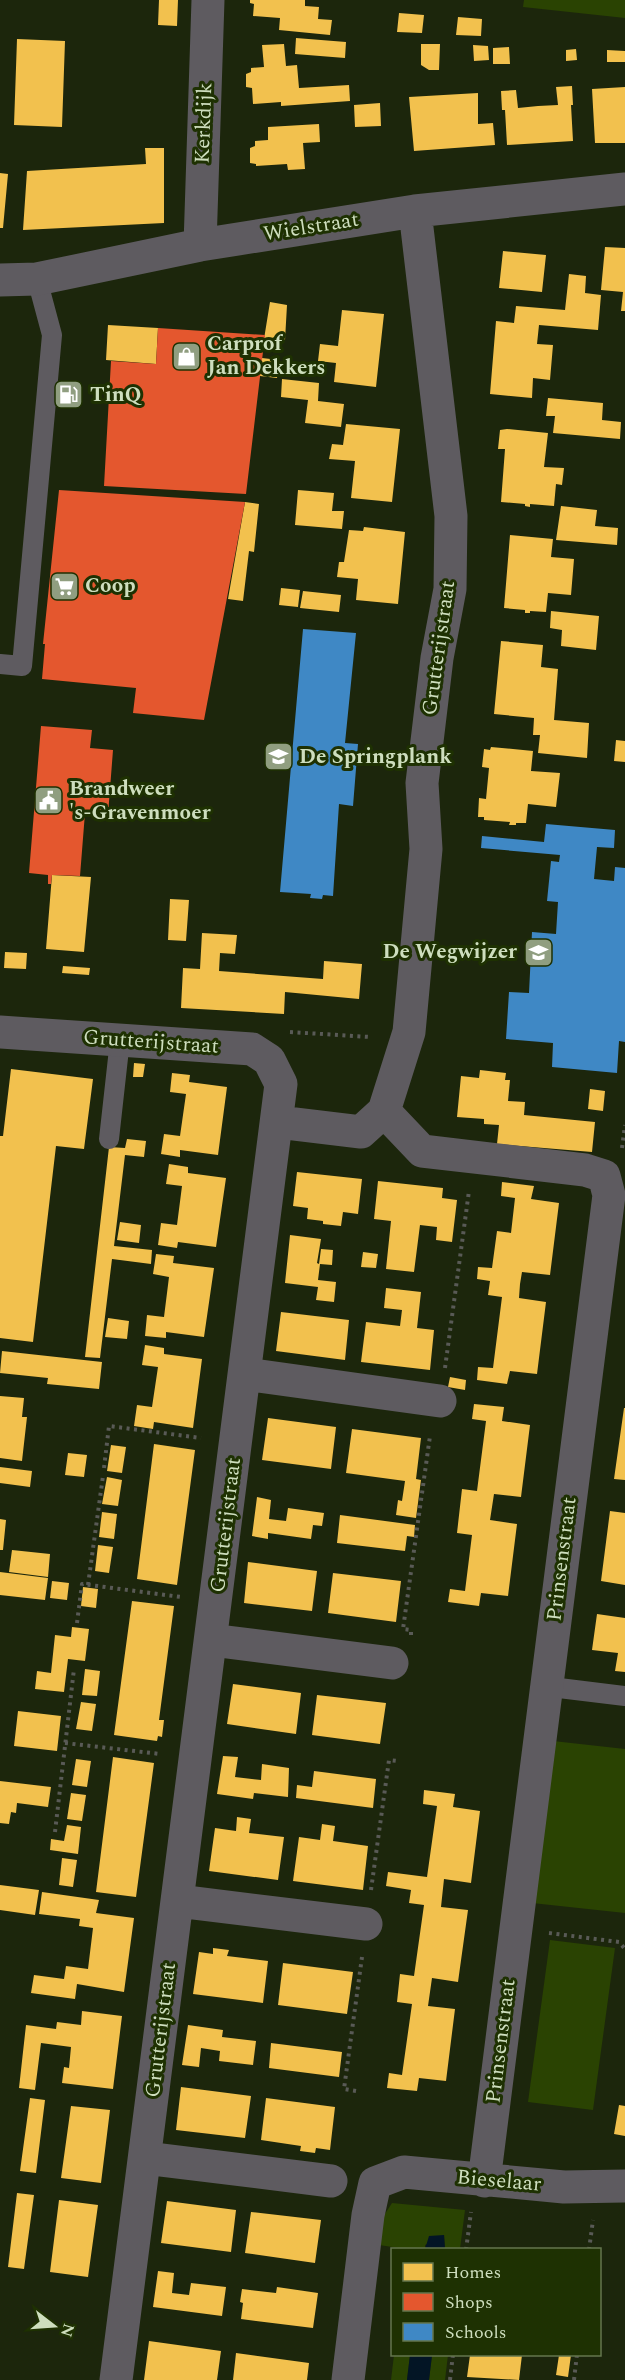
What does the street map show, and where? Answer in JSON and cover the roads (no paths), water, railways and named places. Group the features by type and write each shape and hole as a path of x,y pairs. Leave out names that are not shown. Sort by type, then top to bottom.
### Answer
{"street":[{"name":"Kerkdijk","path":"200,245 208,0"},
{"name":"Wielstraat","path":"0,280 37,279 200,245 415,211 625,189"},
{"name":"Grutterijstraat","path":"384,1112 407,1040 426,849 422,783 437,658 450,589 451,516 415,211"},
{"name":"Grutterijstraat","path":"0,1032 252,1049 269,1060 281,1084 278,1122 116,2380"},
{"path":"278,1122 361,1132 384,1112"},
{"name":"Prinsenstraat","path":"384,1112 422,1151 585,1170 604,1176 609,1195 484,2181"},
{"path":"245,1374 441,1401"},
{"path":"211,1640 392,1663"},
{"path":"178,1901 366,1924"},
{"path":"145,2158 331,2181"},
{"name":"Bieselaar","path":"348,2380 368,2216 375,2183 404,2172 564,2187 625,2186"}],"lane":[{"path":"0,664 22,666 52,335 37,279"},
{"path":"109,1139 120,1040"},
{"path":"559,1688 625,1695"}],"water":[{"path":"444,2235 445,2248 425,2248 429,2236"},
{"path":"410,2356 432,2356 429,2380 407,2380"}],"place":[{"name":"Carprof Jan Dekkers","path":"186,356"},
{"name":"TinQ","path":"69,395"},
{"name":"Coop","path":"64,586"},
{"name":"De Springplank","path":"278,757"},
{"name":"Brandweer 's-Gravenmoer","path":"48,801"},
{"name":"De Wegwijzer","path":"538,952"}]}
